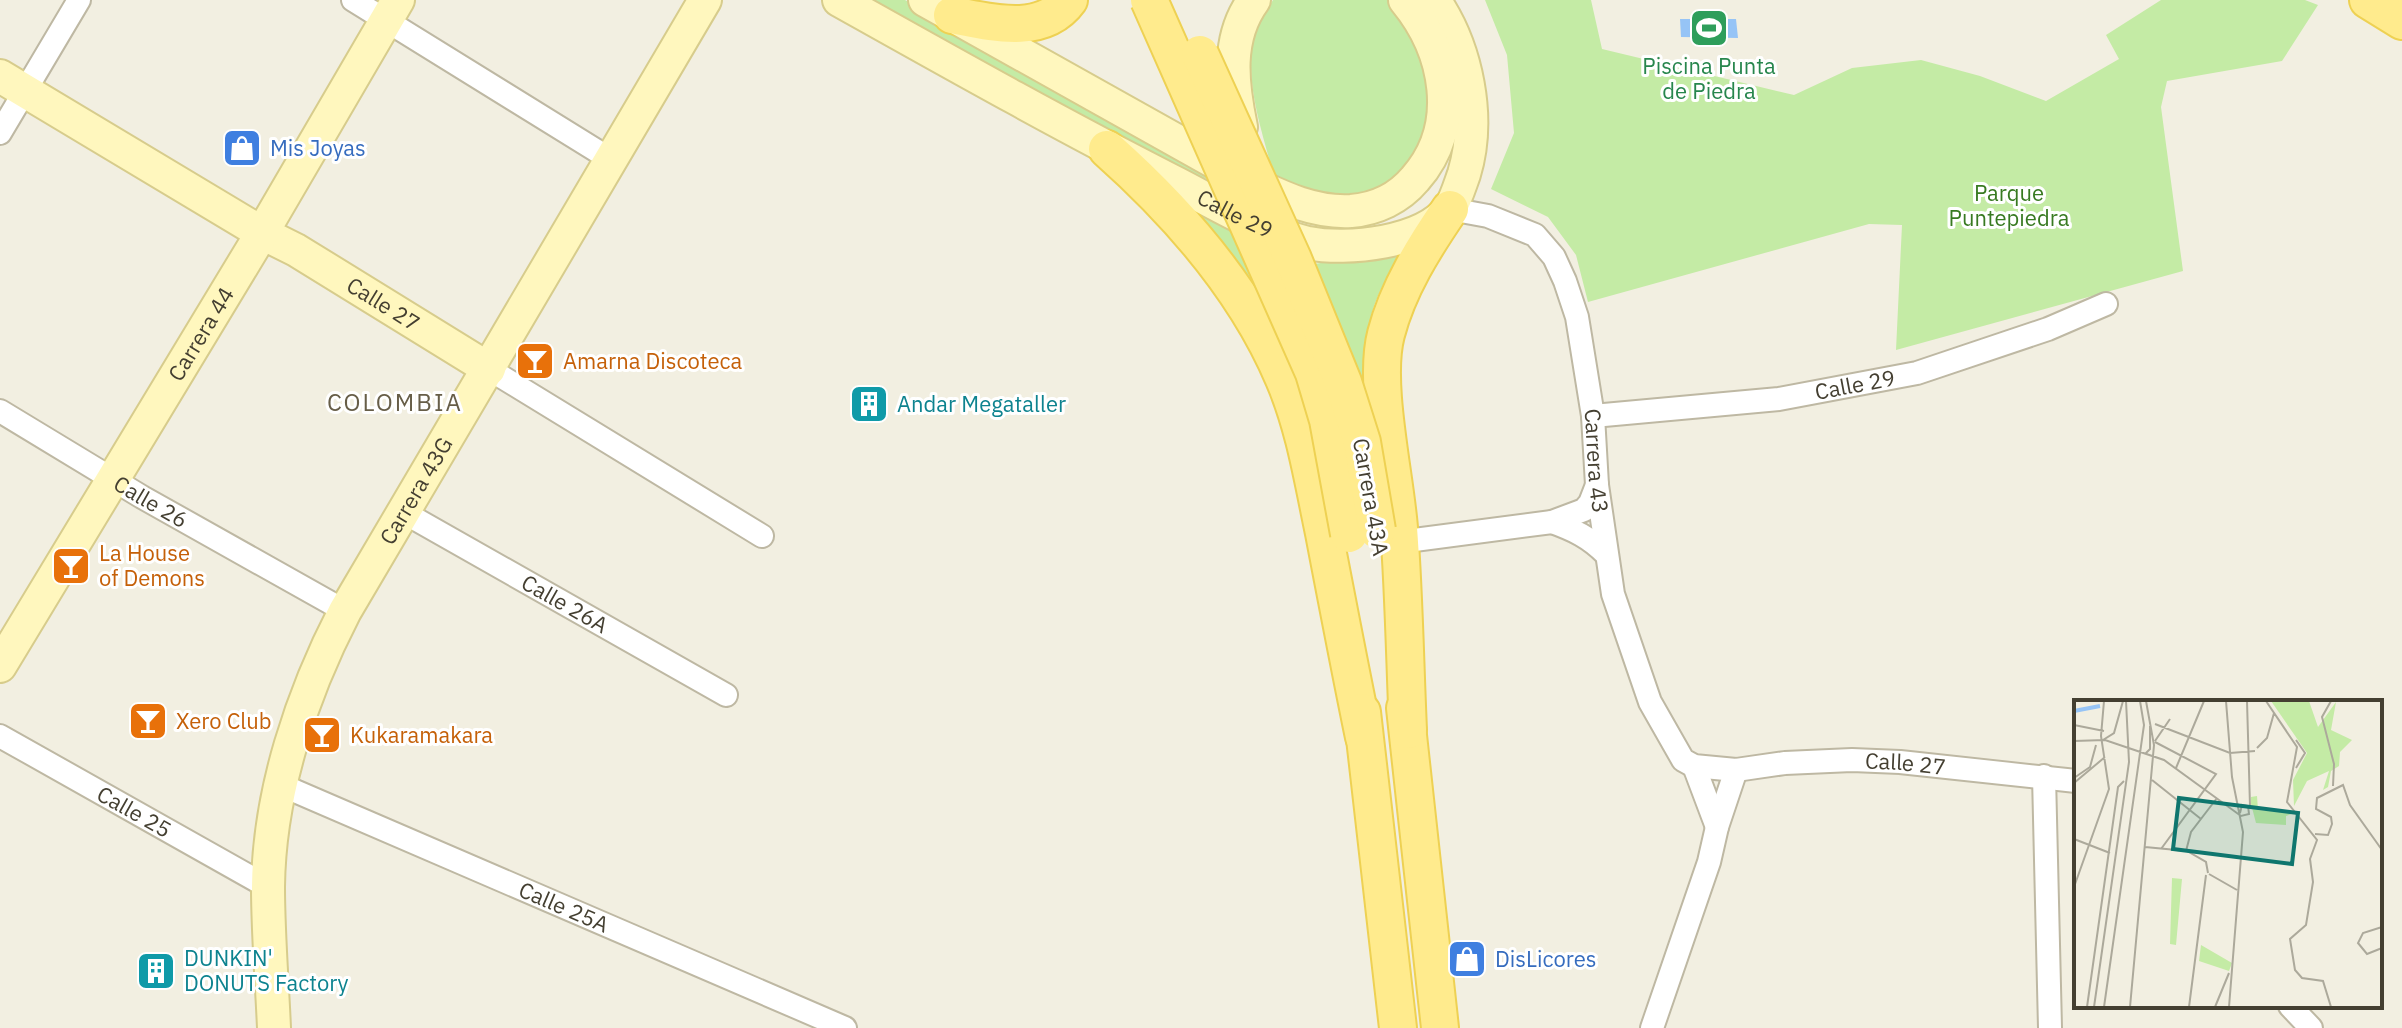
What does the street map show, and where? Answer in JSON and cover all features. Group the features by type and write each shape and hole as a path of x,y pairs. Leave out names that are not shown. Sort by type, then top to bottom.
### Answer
{"main road":[{"path":"939,8 1005,25 1023,24 1044,19 1069,0"},
{"name":"Carrera 43A","path":"1149,0 1314,373 1331,434 1375,535 1364,737 1398,1028"},
{"name":"Carrera 43A","path":"1175,0 1293,259 1355,413 1408,730 1440,1028"},
{"path":"2368,0 2402,21"},
{"path":"1107,149 1170,208 1209,256 1257,326 1285,381 1307,447 1364,737"},
{"path":"1375,535 1385,335 1410,275 1450,209"}],"street":[{"path":"0,133 13,84 79,0"},
{"path":"353,0 393,11 610,159"},
{"name":"Carrera 43G","path":"274,1028 268,887 271,850 281,785 325,649 705,0"},
{"name":"Calle 29","path":"839,0 1107,149 1281,234 1308,243 1356,246 1399,239 1450,209"},
{"name":"Calle 29","path":"939,8 1271,192 1308,207 1349,211 1368,209 1387,202 1406,189 1425,169 1436,150 1443,128 1443,82 1437,57 1428,36 1405,0"},
{"path":"1434,0 1454,38 1470,98 1472,124 1468,160 1450,209"},
{"name":"Carrera 44","path":"0,666 393,11"},
{"path":"1247,12 1234,50 1233,81 1250,163"},
{"name":"Calle 27","path":"13,84 262,233 296,250 762,536"},
{"name":"Carrera 43","path":"1450,209 1488,216 1535,235 1545,244 1565,281 1577,317 1593,416 1597,485 1613,594 1650,702 1683,760 1694,766 1717,827"},
{"name":"Calle 29","path":"1593,416 1779,399 1917,373 2048,329 2106,304"},
{"name":"Calle 26","path":"0,411 345,611"},
{"path":"1375,535 1552,522 1584,510 1597,485"},
{"name":"Calle 26A","path":"403,512 726,695"},
{"path":"1552,522 1591,539 1606,554"},
{"name":"Calle 25","path":"0,736 268,887"},
{"name":"Calle 27","path":"1736,770 1785,763 1852,760 1900,762 2074,781"},
{"path":"1652,1028 1709,862 1736,770 1694,766"},
{"path":"2044,776 2050,1028"},
{"name":"Calle 25A","path":"281,785 845,1028"},
{"path":"2292,1008 2311,1028"}],"green space":[{"path":"872,0 905,0 1207,168 1205,185"},
{"path":"1273,0 1395,0 1428,62 1429,126 1413,158 1391,182 1370,195 1345,198 1310,192 1274,176 1259,122 1251,63 1257,27"},
{"name":"Parque Puntepiedra","path":"1485,0 1591,0 1602,49 1794,95 1852,68 1921,60 1980,76 2046,101 2119,59 2106,35 2161,0 2305,0 2318,5 2282,61 2167,81 2161,107 2183,271 1896,350 1902,225 1869,224 1588,302 1576,255 1548,217 1491,189 1514,133 1507,55"},
{"path":"1179,200 1234,230 1264,304"},
{"path":"1401,251 1379,294 1370,322 1368,360 1373,424 1314,264"}],"water":[{"name":"Piscina Punta de Piedra","path":"1680,19 1736,19 1738,38 1681,37"}],"place":[{"name":"Piscina Punta de Piedra","path":"1709,28"},
{"name":"Mis Joyas","path":"242,148"},
{"name":"Amarna Discoteca","path":"535,361"},
{"name":"Andar Megataller","path":"869,404"},
{"name":"La House of Demons","path":"71,566"},
{"name":"Xero Club","path":"148,721"},
{"name":"Kukaramakara","path":"322,735"},
{"name":"DisLicores","path":"1467,959"},
{"name":"DUNKIN' DONUTS Factory","path":"156,971"}],"district":[{"name":"COLOMBIA","path":"395,403"}]}
